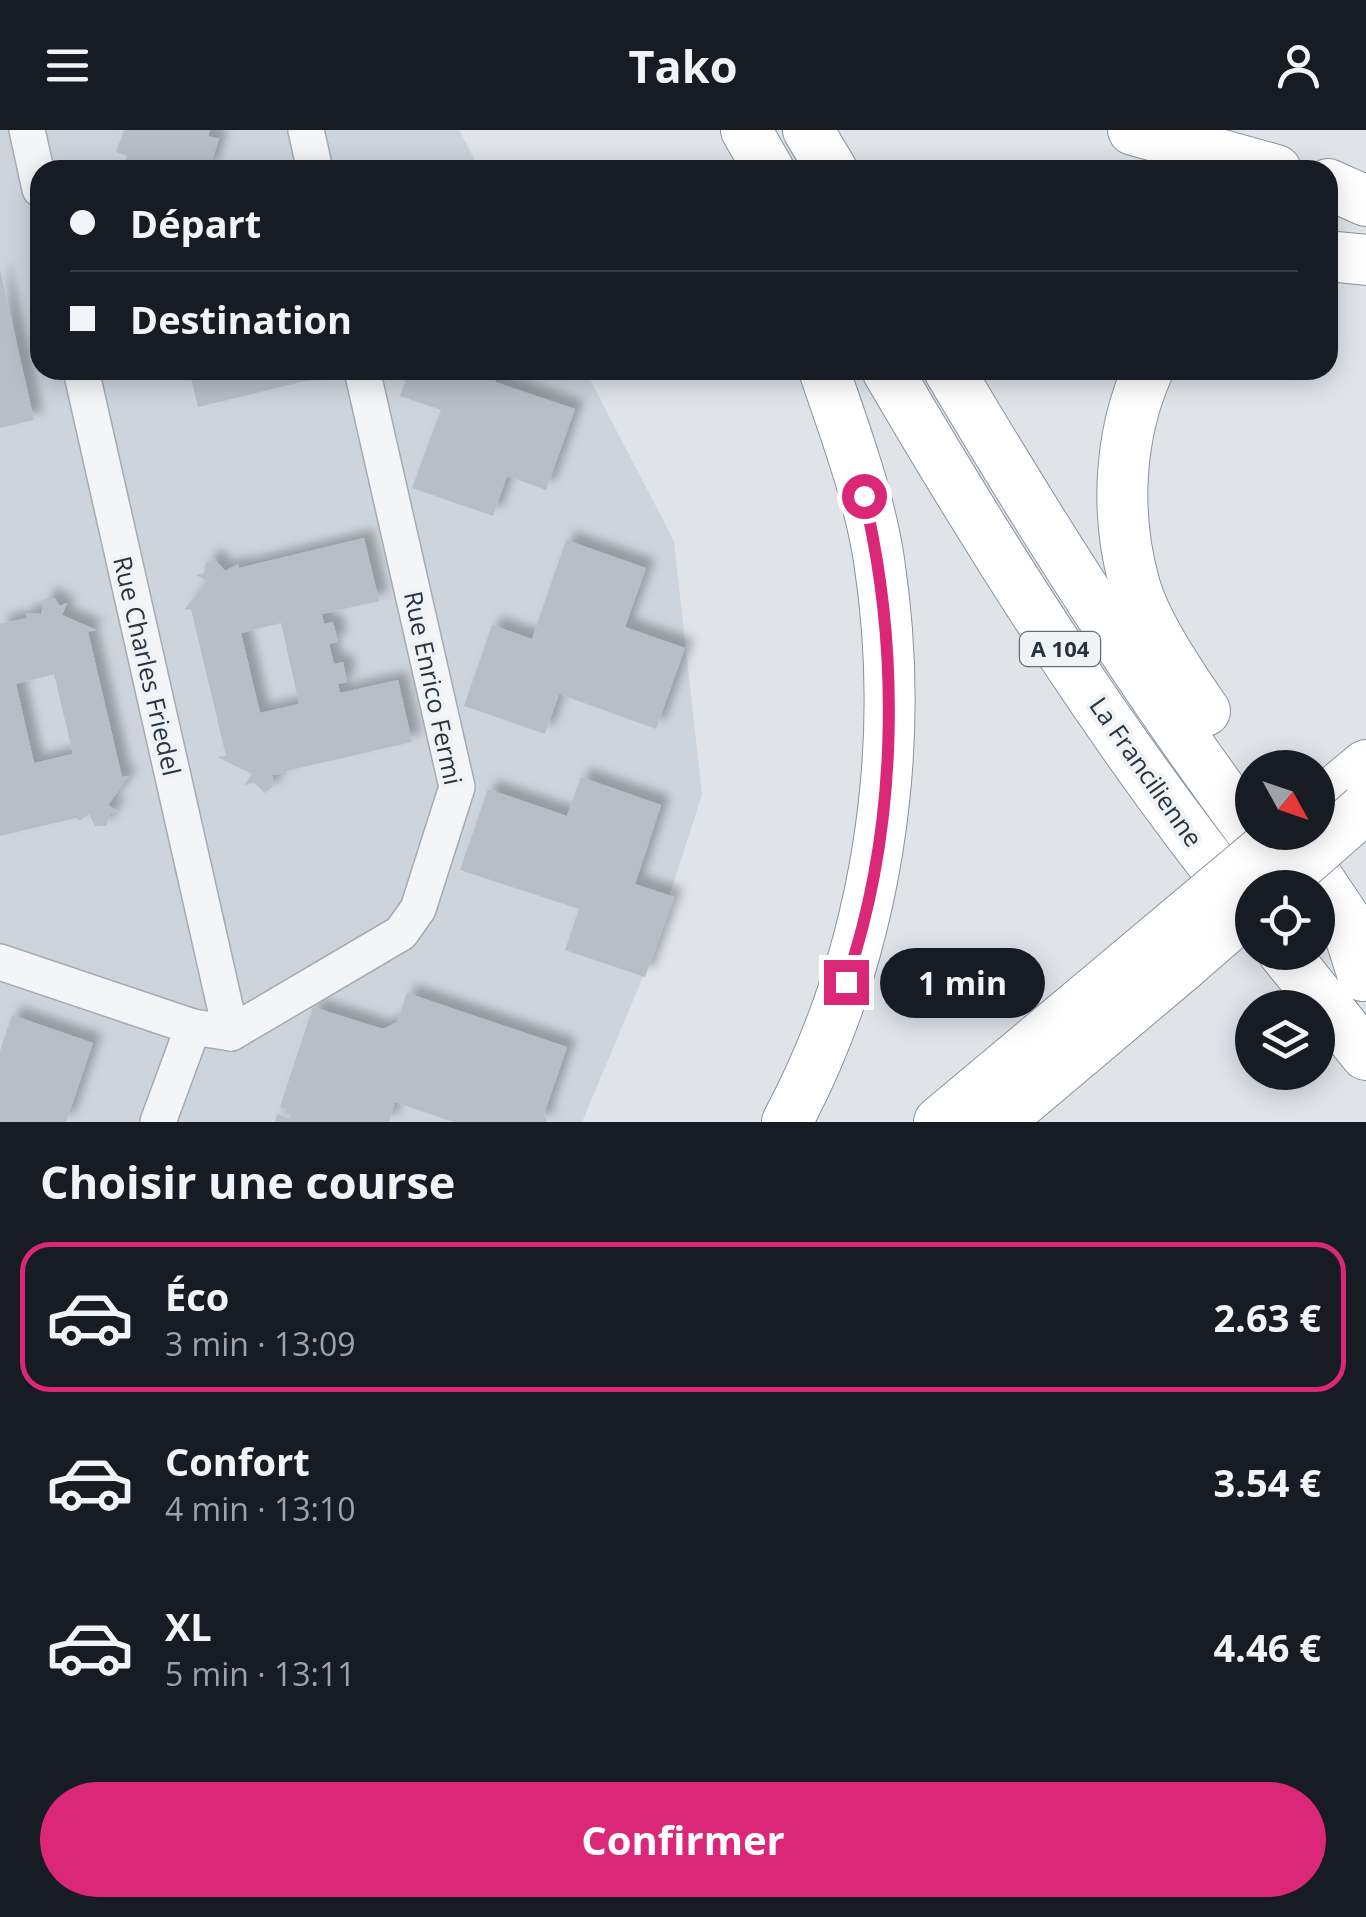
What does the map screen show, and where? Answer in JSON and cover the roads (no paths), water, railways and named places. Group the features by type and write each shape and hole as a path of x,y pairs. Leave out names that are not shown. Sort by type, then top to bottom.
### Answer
{"highway":[{"path":"710,130 725,160"},
{"path":"746,130 763,160"},
{"path":"808,130 826,160"},
{"path":"1132,130 1240,160"},
{"path":"1338,189 1366,202"},
{"path":"1338,257 1366,260"},
{"path":"786,1122 822,1056 859,945 882,825 888,651 879,558 856,465 827,380"},
{"name":"La Francilienne","path":"893,380 987,540 1178,823 1235,893"},
{"name":"La Francilienne","path":"955,380 1044,528 1223,795 1280,870"},
{"path":"1144,380 1128,423 1123,483 1123,518 1134,585 1183,678 1235,756"},
{"path":"1289,870 1352,794"},
{"path":"998,1122 1269,850"},
{"path":"1298,850 1344,917 1364,978"},
{"path":"939,1122 1172,951 1235,916"},
{"path":"1335,940 1364,978"},
{"path":"1298,970 1366,1055"}],"lane":[{"path":"26,130 33,160"},
{"path":"306,130 313,160"},
{"name":"Rue Charles Friedel","path":"82,380 232,1033"},
{"name":"Rue Enrico Fermi","path":"232,1033 402,932 418,909 457,787 364,380"},
{"path":"0,962 192,1027 232,1033"},
{"path":"158,1122 192,1027"}]}
